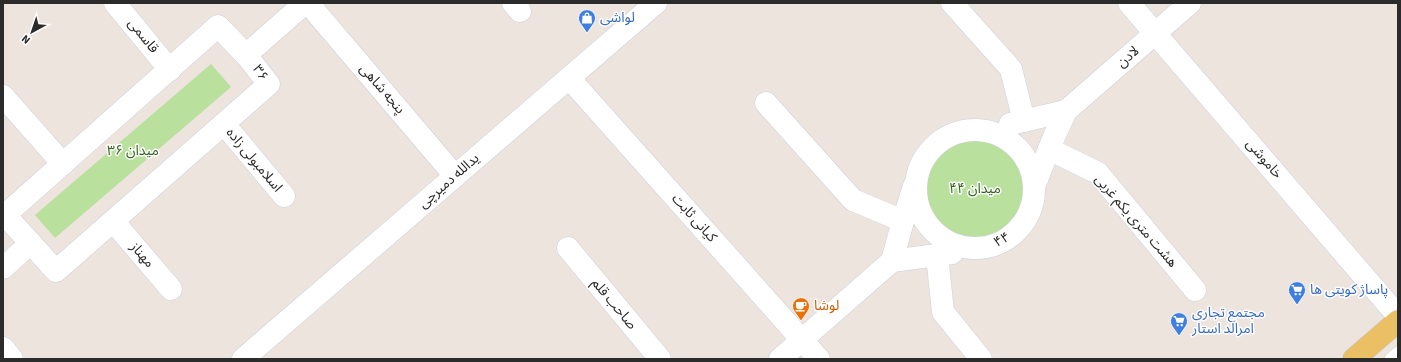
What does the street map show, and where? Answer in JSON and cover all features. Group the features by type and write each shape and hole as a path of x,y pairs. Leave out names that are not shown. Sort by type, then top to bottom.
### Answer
{"main road":[{"path":"1354,359 1398,321"}],"street":[{"name":"قاسمی","path":"115,3 170,70"},
{"path":"246,55 305,3"},
{"name":"پنجه شاهی","path":"308,3 456,176"},
{"name":"یدالله دمیرچی","path":"243,359 656,3"},
{"path":"952,3 1011,69 1024,121"},
{"name":"خاموشی","path":"1130,3 1398,316"},
{"name":"لادن","path":"1066,111 1190,3"},
{"name":"۳۶","path":"218,26 246,55 269,84 56,271 5,215 218,26"},
{"name":"کیانی ثابت","path":"569,78 819,359"},
{"path":"3,96 63,164"},
{"path":"766,103 853,200 903,221"},
{"path":"986,130 1066,111"},
{"path":"1034,187 1066,111"},
{"name":"اسلامبولی زاده","path":"224,124 284,196"},
{"name":"۴۴","path":"965,130 986,130 1004,137 1020,150 1030,168 1034,187 1032,205 1025,222 1013,236 997,245 979,249 962,248 946,242 933,232 922,218 916,202 915,186 919,166 930,149 946,136 965,130"},
{"name":"هشت متری یکم غربی","path":"1049,149 1098,173 1195,290"},
{"path":"780,359 892,261 903,221 915,186"},
{"name":"مهناز","path":"113,221 171,289"},
{"path":"3,268 31,244"},
{"name":"صاحب قلم","path":"568,248 660,359"},
{"path":"892,261 979,249"},
{"path":"937,255 943,312 981,359"},
{"path":"3,348 12,359"}],"lane":[{"path":"1390,359 1398,352"}],"green space":[{"name":"میدان ۳۶","path":"211,64 231,87 55,238 35,215"},
{"name":"میدان ۴۴","path":"975,141 993,145 1002,149 1009,155 1015,162 1019,171 1023,189 1019,207 1015,216 1009,223 1002,229 993,233 975,237 957,233 948,229 941,223 935,216 931,207 927,189 931,171 935,162 941,155 948,149 957,145"}],"place":[{"name":"لواشی","path":"587,33"},
{"name":"پاساژ کویتی ها","path":"1297,305"},
{"name":"لوشا","path":"801,321"},
{"name":"مجتمع تجاری امرالد استار","path":"1179,336"}]}
